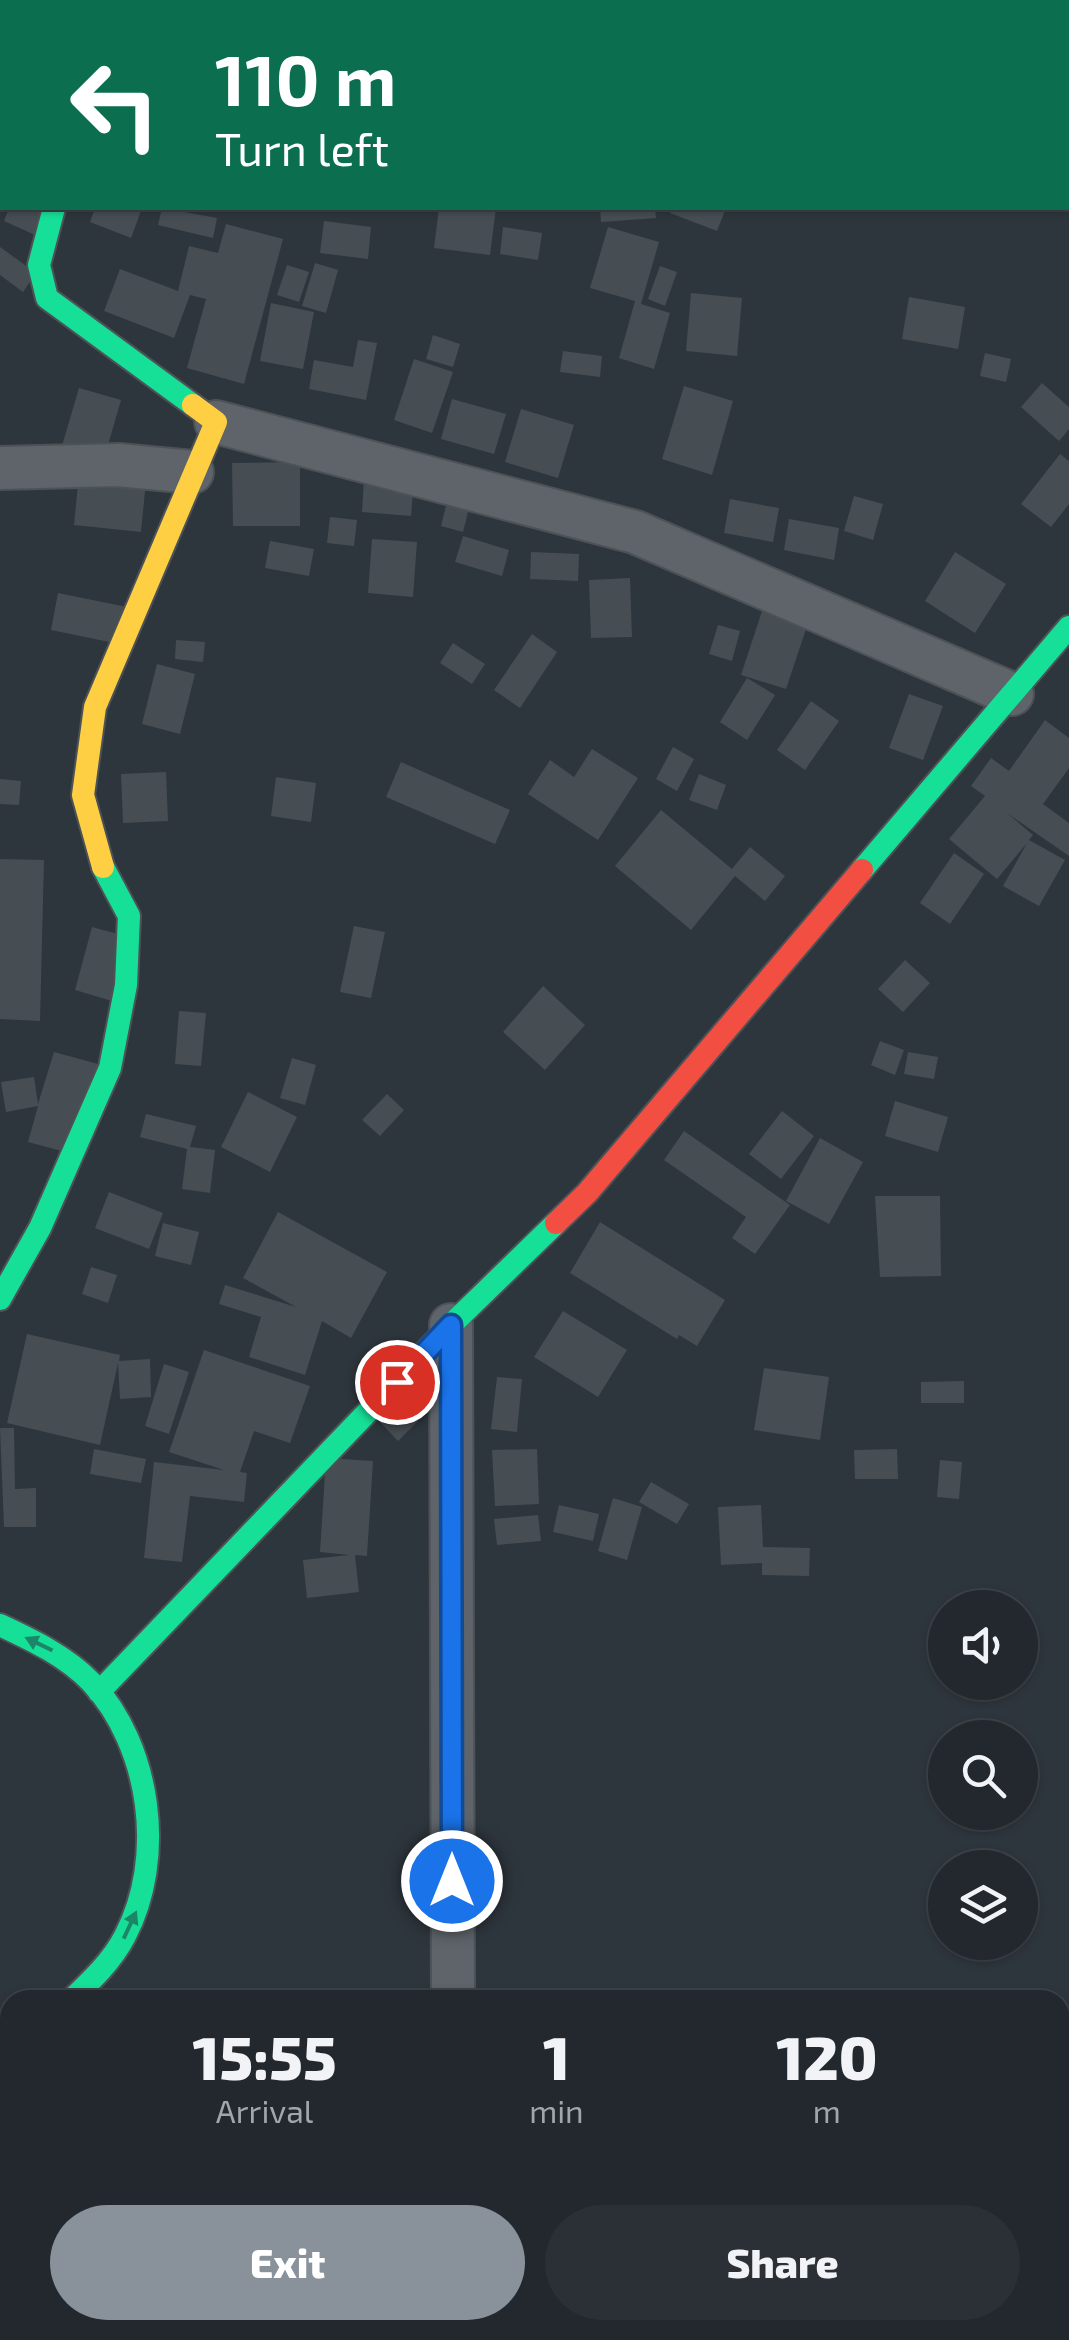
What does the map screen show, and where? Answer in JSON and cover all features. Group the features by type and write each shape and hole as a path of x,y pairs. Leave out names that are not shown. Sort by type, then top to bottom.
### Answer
{"street":[{"path":"53,210 38,265 40,284 48,298 216,422 635,532 1012,694"},
{"path":"0,1299 40,1228 110,1068 126,985 129,916 96,854 83,795 95,706 216,422"},
{"path":"0,468 118,465 192,472"},
{"path":"100,1692 451,1325 587,1194 1069,627"},
{"path":"451,1325 453,1990"},
{"path":"0,1625 54,1651 100,1692 139,1762 151,1842 135,1920 97,1990"}],"building":[{"path":"8,210 58,210 46,240 4,221"},
{"path":"94,210 141,210 131,238 90,222"},
{"path":"162,210 217,218 213,238 158,225"},
{"path":"439,210 496,210 490,255 434,248"},
{"path":"600,210 655,210 656,218 601,222"},
{"path":"671,210 725,210 717,231 670,213"},
{"path":"324,221 371,227 368,259 320,253"},
{"path":"226,224 283,239 244,384 187,368 206,299 190,295 174,338 104,311 120,269 178,291 189,246 218,253"},
{"path":"503,227 542,233 538,260 500,254"},
{"path":"608,227 659,242 641,304 670,313 654,369 619,358 635,301 590,288"},
{"path":"0,247 36,273 23,292 0,275"},
{"path":"315,263 338,270 326,313 302,306"},
{"path":"287,265 309,272 299,302 277,295"},
{"path":"660,266 677,272 665,306 648,299"},
{"path":"691,293 742,298 737,356 686,351"},
{"path":"909,297 965,307 958,349 902,339"},
{"path":"271,303 314,312 303,369 260,361"},
{"path":"433,335 460,344 453,367 426,359"},
{"path":"358,340 377,343 366,400 309,389 314,360 353,367"},
{"path":"563,351 602,356 600,377 560,372"},
{"path":"985,353 1011,359 1006,382 980,376"},
{"path":"414,359 453,372 432,433 394,420"},
{"path":"1042,383 1069,407 1069,429 1059,441 1021,407"},
{"path":"684,386 733,401 712,475 662,459"},
{"path":"79,388 121,400 101,469 59,456"},
{"path":"452,399 506,414 494,454 441,439"},
{"path":"521,409 574,425 558,478 505,462"},
{"path":"1060,454 1069,461 1069,504 1051,527 1021,504"},
{"path":"300,462 300,526 233,526 232,463"},
{"path":"365,462 415,466 411,516 362,512"},
{"path":"79,474 146,481 141,532 74,525"},
{"path":"451,486 473,492 463,532 441,526"},
{"path":"854,496 883,504 873,540 844,531"},
{"path":"730,499 779,508 773,542 724,533"},
{"path":"330,517 357,520 354,546 327,543"},
{"path":"789,519 839,528 834,560 784,550"},
{"path":"463,536 509,550 502,576 455,562"},
{"path":"372,539 417,542 413,597 368,593"},
{"path":"270,541 314,549 309,576 265,568"},
{"path":"531,552 579,554 578,581 530,579"},
{"path":"955,552 1006,584 975,633 925,601"},
{"path":"630,578 632,637 591,638 589,580"},
{"path":"58,593 127,607 119,644 51,630"},
{"path":"765,602 810,617 786,689 741,675"},
{"path":"718,625 740,631 732,661 709,654"},
{"path":"532,634 557,652 520,708 494,690"},
{"path":"176,640 205,642 203,662 175,659"},
{"path":"453,643 485,664 472,684 440,663"},
{"path":"157,664 195,674 180,734 142,724"},
{"path":"747,678 775,695 747,740 720,722"},
{"path":"909,694 943,706 923,760 889,748"},
{"path":"811,701 839,721 805,770 777,750"},
{"path":"1045,720 1069,738 1069,768 1043,804 1069,823 1069,856 1007,813 1033,835 1029,840 1065,860 1039,906 1003,886 1027,843 997,879 949,839 985,796 971,786 991,758 1009,771"},
{"path":"673,747 694,759 677,791 656,779"},
{"path":"592,749 638,778 598,840 528,794 550,760 574,777"},
{"path":"401,762 510,810 495,844 386,797"},
{"path":"166,772 168,821 123,823 121,774"},
{"path":"699,774 726,785 717,810 689,800"},
{"path":"276,777 316,783 311,822 271,816"},
{"path":"0,779 21,781 19,805 0,804"},
{"path":"661,810 732,869 750,847 785,876 765,901 735,876 691,930 615,866"},
{"path":"954,853 984,874 950,924 920,903"},
{"path":"0,859 44,860 40,1021 0,1019"},
{"path":"354,926 385,932 371,998 340,992"},
{"path":"92,927 129,937 112,1001 75,990"},
{"path":"905,960 930,983 903,1012 878,989"},
{"path":"543,986 585,1025 545,1070 503,1032"},
{"path":"179,1011 206,1013 201,1066 175,1064"},
{"path":"880,1041 904,1050 895,1075 871,1065"},
{"path":"54,1052 109,1067 84,1157 28,1142 38,1106 6,1112 1,1082 34,1077 38,1104"},
{"path":"908,1052 938,1057 934,1079 904,1074"},
{"path":"292,1058 316,1065 305,1105 280,1098"},
{"path":"248,1092 297,1117 270,1172 221,1147"},
{"path":"387,1094 404,1110 380,1136 362,1120"},
{"path":"895,1101 948,1117 938,1152 885,1136"},
{"path":"782,1111 814,1136 781,1179 749,1154"},
{"path":"146,1114 196,1126 190,1147 215,1150 210,1193 182,1189 187,1149 140,1137"},
{"path":"684,1131 790,1205 755,1254 732,1238 746,1217 664,1160"},
{"path":"820,1138 863,1162 829,1224 786,1201"},
{"path":"109,1192 163,1213 149,1249 95,1228"},
{"path":"875,1196 940,1196 941,1276 880,1277"},
{"path":"278,1212 387,1272 351,1338 322,1321 305,1375 249,1357 261,1317 219,1304 225,1285 296,1307 243,1278"},
{"path":"600,1222 725,1300 697,1346 679,1335 677,1339 570,1273"},
{"path":"163,1223 199,1232 191,1265 155,1256"},
{"path":"91,1267 117,1275 108,1303 82,1294"},
{"path":"563,1311 627,1350 598,1397 534,1357"},
{"path":"27,1334 120,1355 119,1361 150,1359 151,1397 120,1399 118,1363 100,1445 7,1423"},
{"path":"204,1350 310,1386 290,1443 254,1431 240,1472 247,1473 244,1502 190,1496 182,1562 144,1558 154,1462 224,1470 169,1452"},
{"path":"164,1364 189,1372 169,1434 145,1426"},
{"path":"764,1368 829,1377 820,1440 754,1430"},
{"path":"497,1377 522,1379 517,1432 491,1429"},
{"path":"964,1381 964,1403 921,1403 921,1382"},
{"path":"398,1401 418,1421 398,1441 379,1421"},
{"path":"0,1428 14,1428 15,1489 36,1488 36,1527 4,1527"},
{"path":"94,1449 146,1459 141,1483 90,1474"},
{"path":"537,1449 539,1504 495,1506 492,1450"},
{"path":"897,1449 898,1479 855,1479 854,1450"},
{"path":"326,1458 373,1461 367,1556 355,1555 359,1592 307,1598 303,1560 349,1555 320,1552"},
{"path":"940,1460 962,1462 959,1499 937,1497"},
{"path":"651,1482 689,1504 677,1524 639,1502"},
{"path":"613,1498 642,1507 627,1560 598,1551"},
{"path":"559,1505 599,1514 593,1541 553,1532"},
{"path":"761,1505 763,1547 810,1548 809,1576 762,1575 762,1563 721,1565 718,1507"},
{"path":"538,1515 541,1541 497,1545 494,1519"}],"traffic: fast":[{"path":"53,210 39,265 47,298 193,405"},
{"path":"862,870 1069,627"},
{"path":"0,1299 40,1228 110,1068 126,985 129,916 103,867"},
{"path":"99,1692 451,1325 556,1223"},
{"path":"0,1625 60,1656 91,1682 111,1708 139,1770 148,1838 138,1905 114,1954 81,1990"}],"traffic: slow":[{"path":"103,867 83,795 95,707 216,422 193,405"}],"traffic: jam":[{"path":"556,1223 587,1193 862,870"}],"route":[{"path":"397,1382 451,1325 452,1881"}]}
